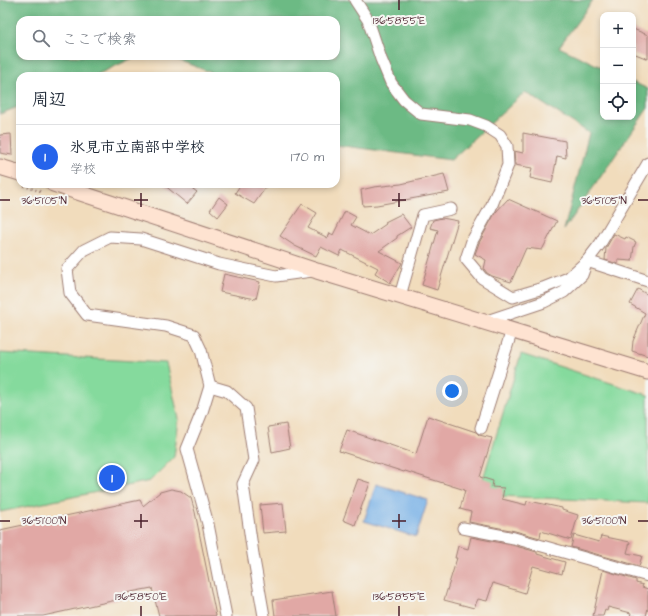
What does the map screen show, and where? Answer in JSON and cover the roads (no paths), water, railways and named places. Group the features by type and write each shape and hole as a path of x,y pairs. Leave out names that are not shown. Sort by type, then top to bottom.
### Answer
{"street":[{"path":"355,0 368,20 391,83 404,100 421,114 470,120 486,126 500,135 507,146 508,164 491,207 472,241 466,259 482,278 513,297 543,288 568,278 587,261 600,244 648,163"},
{"path":"0,167 16,172"},
{"path":"65,188 317,271 648,372"},
{"path":"400,296 423,214 451,210"},
{"path":"226,616 208,524 187,449 202,412 210,386 201,350 194,335 166,326 87,315 70,293 67,269 84,250 110,237 141,239 219,264 276,276 317,271"},
{"path":"587,261 648,281"},
{"path":"484,322 544,302 564,292 582,275 587,261"},
{"path":"481,428 512,330"},
{"path":"210,386 227,391 246,408 254,460 243,484 264,616"},
{"path":"463,528 514,538 648,576"}],"water":[{"path":"376,484 428,500 416,537 364,521"}],"place":[{"name":"氷見市立南部中学校","path":"112,478"}]}
